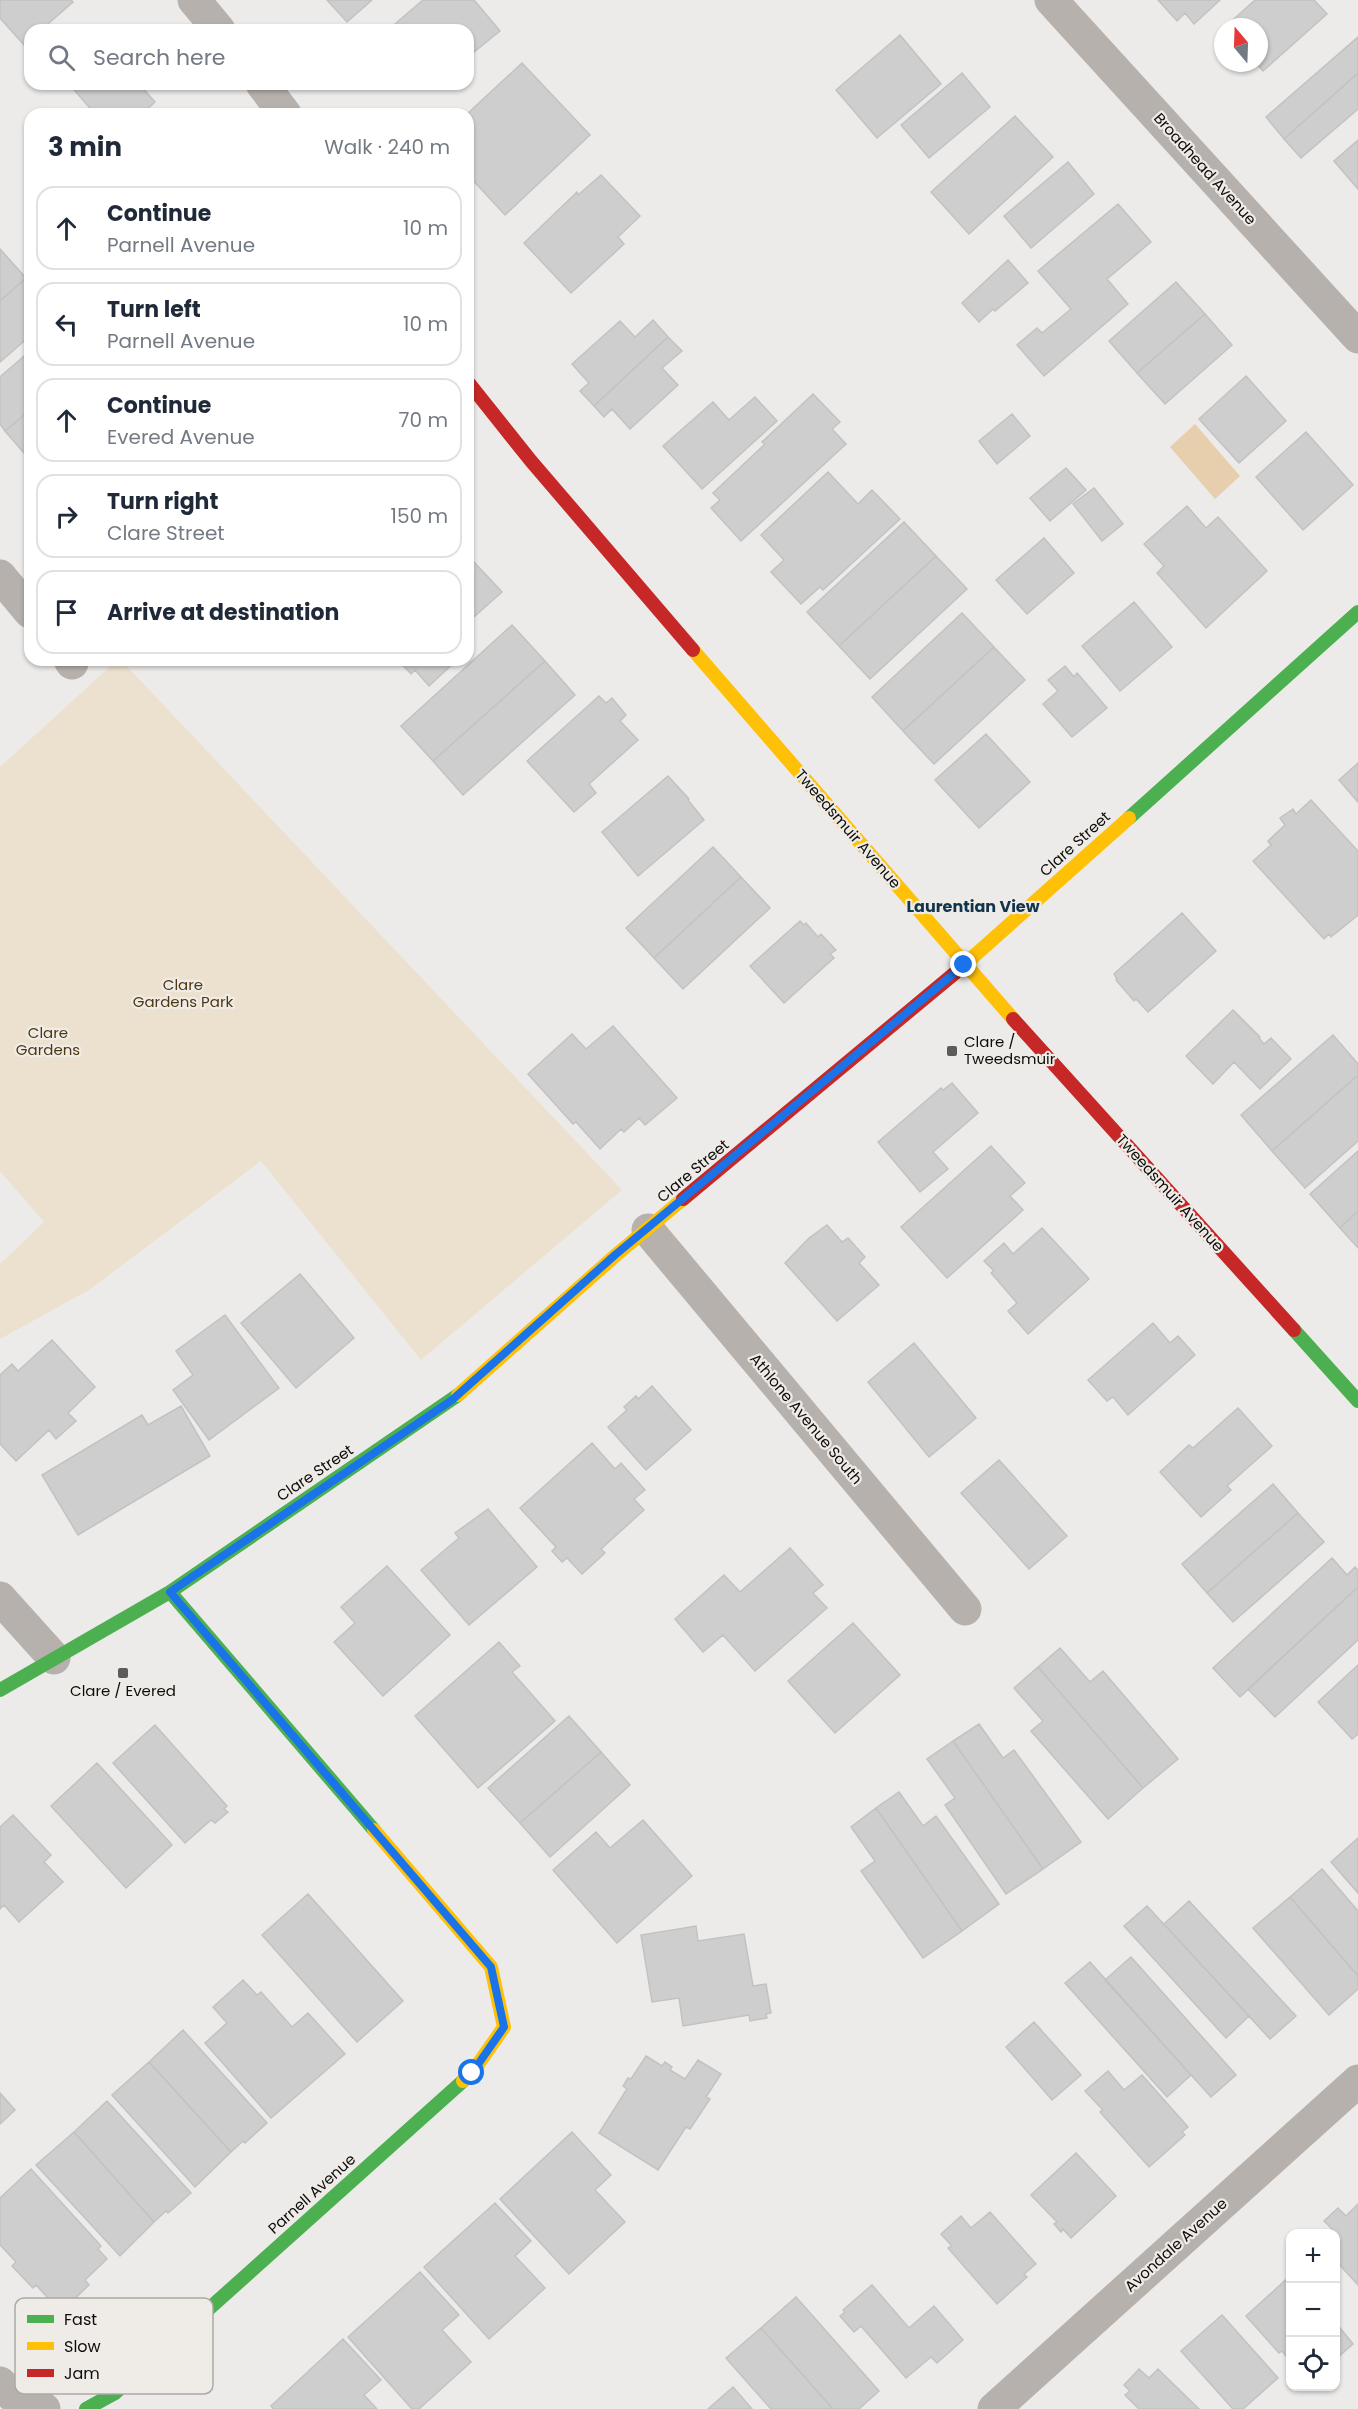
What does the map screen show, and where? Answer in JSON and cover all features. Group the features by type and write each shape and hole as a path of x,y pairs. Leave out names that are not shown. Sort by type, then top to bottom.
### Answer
{"street":[{"path":"194,0 214,24"},
{"name":"Broadhead Avenue","path":"1051,0 1358,337"},
{"path":"267,90 280,108"},
{"name":"Tweedsmuir Avenue","path":"474,389 531,461 964,965 1358,1401"},
{"path":"0,576 24,605"},
{"name":"Clare Street","path":"0,1690 170,1592 452,1400 615,1255 648,1230 964,965 1358,612"},
{"name":"Athlone Avenue South","path":"648,1230 965,1609"},
{"name":"Parnell Avenue","path":"170,1592 491,1967 504,2027 472,2073 213,2305"},
{"path":"0,1598 54,1658"},
{"name":"Avondale Avenue","path":"994,2409 1358,2081"},
{"path":"0,2383 17,2400 44,2409"},
{"name":"Parnell Avenue","path":"86,2409 113,2394"}],"green space":[{"name":"Clare Gardens Park","path":"110,666 127,666 622,1190 421,1360 261,1161 89,1290 0,1339 0,1264 44,1222 0,1171 0,767"}],"shaded area":[{"path":"1195,424 1240,476 1215,499 1170,447"}],"building":[{"path":"0,0 71,0 73,2 48,24 24,24 24,45 0,18"},
{"path":"327,0 372,0 347,22"},
{"path":"423,0 474,0 500,31 474,52 474,24 395,24"},
{"path":"1158,0 1220,0 1194,24 1185,13 1177,21"},
{"path":"1255,0 1314,0 1327,14 1268,67 1268,18 1235,18"},
{"path":"900,35 941,84 877,138 836,90"},
{"path":"1358,37 1358,73 1284,139 1266,117"},
{"path":"522,63 590,135 505,215 474,181 473,108"},
{"path":"962,73 990,107 929,158 901,125"},
{"path":"1358,73 1358,109 1301,158 1284,139"},
{"path":"74,90 144,90 155,102 148,108 90,108"},
{"path":"1015,116 1053,157 969,234 931,192"},
{"path":"1358,140 1358,189 1334,161"},
{"path":"1068,162 1094,194 1031,248 1004,216"},
{"path":"601,175 640,216 618,237 624,244 571,293 524,243 577,192 578,195"},
{"path":"1118,204 1151,242 1107,279 1128,304 1044,376 1017,345 1037,328 1042,333 1071,309 1038,271"},
{"path":"0,249 24,276 24,280 0,301"},
{"path":"1008,260 1028,283 979,322 962,303"},
{"path":"24,280 24,341 0,362 0,301"},
{"path":"1176,282 1205,314 1137,373 1109,341"},
{"path":"1205,314 1232,345 1165,404 1137,373"},
{"path":"653,320 668,337 594,406 580,391 589,383 572,364 620,321 635,337"},
{"path":"668,337 682,351 662,368 678,385 630,429 612,409 604,417 594,406"},
{"path":"24,356 24,415 5,431 0,424 0,377"},
{"path":"1246,376 1286,421 1239,463 1199,419"},
{"path":"813,394 840,422 832,429 846,444 741,541 711,508 720,500 713,493"},
{"path":"755,397 777,421 702,489 663,446 713,402 729,420"},
{"path":"1012,414 1030,436 997,464 979,441"},
{"path":"24,415 24,453 5,431"},
{"path":"1306,432 1353,485 1303,530 1256,477"},
{"path":"1066,468 1086,490 1050,521 1030,498"},
{"path":"828,472 858,504 872,490 900,519 823,590 820,587 801,604 771,572 784,560 761,535"},
{"path":"1094,488 1123,524 1102,541 1073,504"},
{"path":"1187,506 1206,528 1218,517 1267,571 1206,628 1157,573 1164,566 1144,544"},
{"path":"904,522 936,556 839,646 807,612"},
{"path":"1044,538 1074,573 1027,614 996,580"},
{"path":"936,556 967,589 870,679 839,646"},
{"path":"474,562 502,592 474,617"},
{"path":"1134,602 1172,647 1120,691 1082,646"},
{"path":"962,613 994,647 903,731 872,697"},
{"path":"512,625 545,661 433,761 401,726 467,666 474,666 474,660"},
{"path":"994,647 1025,680 934,764 903,731"},
{"path":"545,661 575,695 463,795 433,761"},
{"path":"404,666 451,666 429,686 415,670 411,674"},
{"path":"1065,666 1074,677 1077,673 1107,708 1072,737 1043,704 1058,691 1048,680"},
{"path":"599,696 606,703 612,698 626,715 620,721 638,740 589,784 596,793 574,812 527,761"},
{"path":"986,734 1030,782 979,828 935,780"},
{"path":"1358,763 1358,802 1339,780"},
{"path":"668,776 704,820 638,876 602,832"},
{"path":"1311,800 1358,851 1358,915 1331,937 1329,934 1324,939 1253,861 1271,845 1268,841 1285,825 1280,818 1293,809 1296,814"},
{"path":"713,847 741,877 654,958 626,928"},
{"path":"741,877 770,908 683,989 654,958"},
{"path":"1182,913 1216,951 1148,1012 1136,999 1134,1001 1116,980 1114,974"},
{"path":"800,921 804,925 806,923 818,937 821,934 836,950 830,954 834,958 784,1003 750,966"},
{"path":"1233,1010 1264,1044 1271,1038 1291,1059 1260,1089 1234,1062 1213,1084 1186,1056"},
{"path":"613,1026 677,1098 645,1125 639,1118 624,1132 621,1129 600,1149 576,1122 573,1124 528,1074 572,1034 586,1049"},
{"path":"1333,1035 1358,1064 1358,1075 1272,1151 1241,1115"},
{"path":"1358,1075 1358,1141 1305,1188 1272,1151"},
{"path":"952,1083 978,1113 933,1152 948,1169 920,1192 878,1142 941,1088 943,1090"},
{"path":"991,1146 1025,1183 1010,1196 1023,1210 947,1278 901,1227"},
{"path":"1358,1151 1358,1211 1340,1228 1310,1194"},
{"path":"1358,1211 1358,1248 1340,1228"},
{"path":"827,1225 842,1242 848,1238 865,1257 859,1263 879,1285 837,1321 785,1263 809,1238"},
{"path":"1042,1228 1089,1279 1028,1334 1008,1311 1017,1303 991,1273 994,1271 984,1261 1004,1243 1013,1254"},
{"path":"300,1274 354,1338 296,1388 241,1323"},
{"path":"225,1315 279,1388 209,1440 173,1390 193,1375 176,1351"},
{"path":"1153,1323 1170,1343 1178,1336 1195,1355 1128,1415 1113,1397 1107,1401 1088,1380"},
{"path":"52,1340 95,1387 68,1413 76,1421 56,1439 49,1430 16,1461 0,1444 0,1375 12,1364 18,1371"},
{"path":"914,1343 976,1418 929,1457 868,1382"},
{"path":"652,1386 691,1430 646,1470 608,1427 627,1410 624,1407 636,1396 638,1399"},
{"path":"181,1406 210,1456 78,1535 42,1475 142,1415 148,1425"},
{"path":"1238,1408 1272,1446 1227,1486 1231,1490 1201,1517 1160,1472 1189,1445 1193,1448"},
{"path":"592,1443 615,1469 621,1463 645,1490 634,1499 644,1510 601,1549 605,1553 582,1574 567,1558 562,1562 552,1551 556,1547 520,1508"},
{"path":"999,1460 1067,1536 1029,1569 961,1493"},
{"path":"1273,1484 1298,1513 1207,1593 1182,1564"},
{"path":"488,1509 537,1567 469,1625 421,1570 459,1538 455,1533"},
{"path":"1298,1513 1324,1542 1233,1622 1207,1593"},
{"path":"790,1548 823,1585 813,1593 827,1608 755,1671 723,1635 703,1652 675,1619 724,1575 740,1592"},
{"path":"1332,1558 1347,1575 1355,1567 1358,1570 1358,1587 1240,1697 1213,1668"},
{"path":"387,1566 450,1635 383,1696 334,1642 355,1623 341,1607"},
{"path":"1358,1587 1358,1640 1275,1717 1248,1689"},
{"path":"853,1623 900,1675 835,1733 788,1681"},
{"path":"499,1642 520,1666 512,1672 555,1721 478,1788 415,1716"},
{"path":"1060,1648 1090,1682 1103,1671 1178,1759 1143,1788 1038,1667"},
{"path":"1358,1665 1358,1734 1352,1739 1318,1702"},
{"path":"1038,1667 1143,1788 1108,1819 1031,1731 1043,1721 1014,1688"},
{"path":"569,1716 601,1752 520,1823 488,1788"},
{"path":"979,1724 1003,1758 1014,1750 1081,1842 1043,1869 953,1741"},
{"path":"155,1725 227,1806 224,1809 228,1812 215,1823 211,1820 185,1843 113,1763"},
{"path":"953,1741 1043,1869 1006,1894 945,1805 955,1798 927,1759"},
{"path":"601,1752 630,1785 550,1857 520,1823"},
{"path":"97,1763 172,1845 126,1888 51,1806"},
{"path":"899,1792 923,1826 936,1816 999,1904 962,1931 876,1808"},
{"path":"876,1808 962,1931 923,1958 861,1871 875,1861 851,1827"},
{"path":"13,1815 51,1855 44,1862 63,1882 19,1922 4,1905 0,1909 0,1827"},
{"path":"643,1820 692,1876 617,1943 553,1870 596,1832 610,1848"},
{"path":"1358,1838 1358,1893 1331,1862"},
{"path":"1322,1869 1358,1911 1358,1976 1290,1897"},
{"path":"308,1894 403,2001 357,2042 262,1935"},
{"path":"1290,1897 1358,1976 1358,1989 1329,2015 1253,1928"},
{"path":"1189,1901 1296,2016 1270,2039 1164,1924"},
{"path":"1147,1906 1249,2016 1226,2038 1124,1926"},
{"path":"696,1926 698,1941 744,1934 753,1986 766,1984 771,2013 766,2014 767,2018 750,2021 749,2015 683,2026 679,1998 652,2002 641,1935"},
{"path":"1131,1957 1236,2075 1211,2097 1105,1980"},
{"path":"1090,1962 1191,2075 1167,2097 1065,1983"},
{"path":"243,1980 257,1995 261,1992 292,2027 308,2013 345,2054 271,2118 205,2043 227,2023 213,2007"},
{"path":"1034,2022 1081,2075 1052,2100 1006,2047"},
{"path":"183,2030 267,2123 231,2152 149,2062"},
{"path":"646,2056 662,2066 665,2062 672,2067 670,2070 685,2079 698,2060 721,2074 706,2097 710,2099 690,2129 686,2127 658,2170 599,2133 627,2089 623,2086 628,2078 631,2079"},
{"path":"149,2062 231,2152 195,2187 112,2095"},
{"path":"1108,2071 1124,2090 1142,2075 1188,2127 1182,2132 1185,2135 1149,2167 1100,2112 1103,2110 1085,2091"},
{"path":"0,2093 15,2110 0,2124"},
{"path":"107,2101 191,2193 154,2222 74,2132"},
{"path":"74,2132 154,2222 120,2256 36,2165"},
{"path":"572,2132 611,2175 595,2190 625,2222 569,2274 500,2199"},
{"path":"1076,2153 1116,2196 1071,2238 1063,2229 1061,2232 1054,2224 1057,2222 1031,2195"},
{"path":"31,2169 101,2246 98,2249 107,2259 85,2280 89,2285 76,2298 48,2298 36,2285 33,2288 12,2266 16,2262 0,2245 0,2198"},
{"path":"495,2203 531,2241 515,2256 545,2288 489,2339 424,2267"},
{"path":"1358,2204 1358,2285 1340,2265 1340,2229 1332,2229 1324,2221 1338,2208 1346,2216"},
{"path":"990,2212 1036,2264 1024,2274 1027,2277 997,2304 948,2248 952,2246 941,2234 961,2216 971,2228"},
{"path":"420,2272 459,2315 442,2330 471,2362 419,2409 412,2409 348,2337"},
{"path":"1286,2280 1286,2356 1282,2351 1279,2353 1246,2316"},
{"path":"872,2285 909,2328 934,2306 963,2340 937,2363 931,2357 906,2378 861,2326 854,2332 840,2316 845,2312 843,2310"},
{"path":"796,2297 879,2391 859,2409 833,2409 761,2328"},
{"path":"1222,2315 1278,2378 1243,2409 1233,2409 1181,2351"},
{"path":"761,2328 833,2409 771,2409 726,2358"},
{"path":"1340,2328 1353,2344 1340,2355"},
{"path":"343,2339 381,2380 364,2395 377,2409 274,2409 271,2406"},
{"path":"1139,2369 1149,2378 1158,2369 1199,2409 1139,2409 1125,2395 1130,2391 1124,2385"},
{"path":"733,2387 752,2409 708,2409"}],"traffic: fast":[{"path":"1129,818 1358,612"},
{"path":"1294,1330 1358,1401"},
{"path":"0,1690 170,1592 458,1395"},
{"path":"170,1592 374,1830"},
{"path":"213,2305 463,2081"},
{"path":"86,2409 113,2394"}],"traffic: slow":[{"path":"693,650 1013,1019"},
{"path":"955,973 1129,818"},
{"path":"458,1395 683,1199"},
{"path":"374,1830 491,1967 504,2027 472,2073 463,2081"}],"traffic: jam":[{"path":"474,390 531,461 693,650"},
{"path":"683,1199 955,973"},
{"path":"1013,1019 1294,1330"}],"place":[{"name":"Clare / Tweedsmuir","path":"952,1051"},
{"name":"Clare / Evered","path":"123,1673"}],"district":[{"name":"Laurentian View","path":"973,906"}],"route":[{"path":"472,2073 504,2027 491,1967 170,1592 452,1400 615,1255 648,1230 964,965"}],"park label":[{"name":"Clare Gardens","path":"48,1042"}]}
